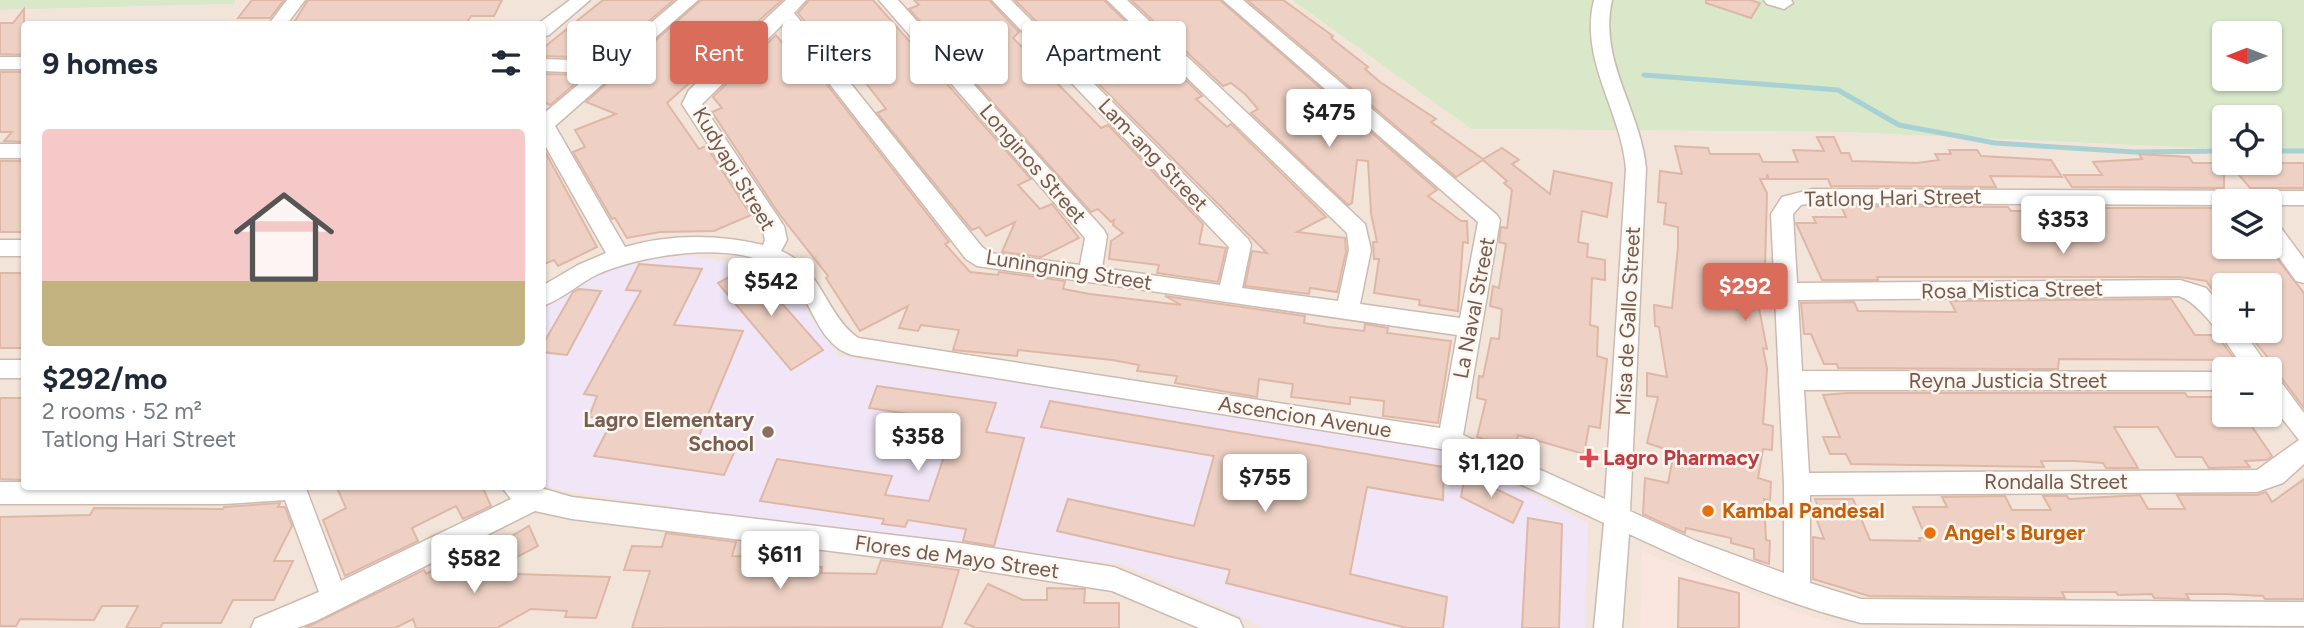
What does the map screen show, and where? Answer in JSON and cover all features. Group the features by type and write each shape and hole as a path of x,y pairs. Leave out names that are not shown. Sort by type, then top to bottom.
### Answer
{"street":[{"path":"280,21 296,0"},
{"path":"546,28 581,0"},
{"path":"656,29 689,0"},
{"name":"Longinos Street","path":"888,0 1096,236 1090,274"},
{"name":"Lam-ang Street","path":"1002,0 1240,245 1229,294"},
{"path":"1116,0 1357,230 1360,250 1347,311"},
{"name":"La Naval Street","path":"1232,0 1489,220 1450,440"},
{"name":"Misa de Gallo Street","path":"1603,0 1598,13 1598,42 1633,141 1636,169 1617,519 1608,628"},
{"name":"Luningning Street","path":"790,6 979,257 1469,328"},
{"name":"Kudyapi Street","path":"769,254 776,240 773,226 694,112 692,104 696,95 790,6"},
{"path":"0,64 21,64"},
{"path":"546,65 567,66"},
{"path":"546,122 592,84"},
{"path":"546,130 619,256"},
{"path":"0,151 21,150"},
{"name":"Tatlong Hari Street","path":"1797,590 1797,484 1782,214 1784,206 1802,197 2212,199"},
{"name":"Tatlong Hari Street","path":"2282,198 2304,198"},
{"name":"Ascencion Avenue","path":"546,295 582,271 619,256 662,247 697,244 769,254 790,265 805,279 841,340 852,346 1450,440 1617,519 1797,590 1861,611 1991,621 2304,614"},
{"path":"2282,245 2304,275"},
{"path":"0,248 21,248"},
{"name":"Rosa Mistica Street","path":"1786,292 2180,288 2198,294 2212,310"},
{"path":"0,369 21,369"},
{"name":"Reyna Justicia Street","path":"1791,380 2212,381"},
{"path":"2282,402 2304,432"},
{"name":"Rondalla Street","path":"1797,484 2257,481 2274,475 2304,449"},
{"path":"0,493 224,493 274,490"},
{"path":"291,490 298,496 334,598"},
{"path":"265,628 334,598 523,493"},
{"name":"Flores de Mayo Street","path":"523,493 572,508 960,555 1114,579 1221,626"}],"shaded area":[{"path":"237,0 1292,0 1471,129 1842,132 2212,148 2212,175 2282,175 2282,149 2304,149 2304,628 0,628 0,10 234,4"},
{"path":"693,256 757,266 781,276 839,356 1442,447 1588,523 1585,628 1263,628 1122,564 958,549 553,489 546,484 546,308 563,291 618,266 659,257"},
{"path":"1642,551 1795,611 1848,628 1640,628"}],"green space":[{"path":"0,0 236,0 234,4 0,10"},
{"path":"1292,0 2304,0 2304,149 2282,149 2282,105 2212,105 2212,148 1842,132 1471,129"}],"building":[{"path":"252,0 284,0 270,18 238,18"},
{"path":"308,0 502,0 494,16 471,16 468,21 295,21"},
{"path":"603,0 674,0 649,21 577,21"},
{"path":"701,0 782,0 759,21 677,21"},
{"path":"809,0 873,0 892,21 804,21 798,13"},
{"path":"914,0 989,0 1019,32 1013,38 1022,47 1022,84 1058,84 1101,128 1108,125 1203,224 1199,244 1226,248 1218,282 1157,273 1159,265 1109,259 1111,241 1123,233 1113,225 1114,220 1111,222 1098,209 1091,212 976,84 1008,84 1008,21 920,21 909,9 919,5"},
{"path":"1015,0 1104,0 1125,21 1036,21"},
{"path":"1131,0 1220,0 1437,190 1428,196 1461,221 1467,221 1468,243 1463,242 1458,311 1419,305 1420,300 1374,293 1379,259 1374,259 1373,242 1377,242 1371,213 1368,161 1357,160 1352,203 1348,205 1251,113 1258,109 1245,94 1231,83 1223,86 1186,51 1186,21 1153,21"},
{"path":"1247,0 1283,0 1333,36 1331,38 1368,67 1365,69 1380,82 1436,119 1431,122 1483,159 1502,148 1519,160 1512,164 1550,194 1554,171 1612,183 1607,217 1582,211 1578,242 1588,244 1587,257 1605,260 1605,280 1592,278 1590,325 1598,327 1597,356 1607,359 1600,428 1589,426 1584,454 1518,435 1515,448 1477,437 1486,400 1477,398 1479,376 1483,377 1491,338 1499,339 1502,309 1490,306 1493,286 1499,288 1506,244 1499,242 1501,227 1507,228 1512,190 1504,183 1507,181 1483,160 1456,177"},
{"path":"1706,0 1750,0 1760,3 1751,18 1706,3"},
{"path":"24,9 24,21 21,21 21,55 0,54 0,23 13,23"},
{"path":"896,26 910,42 910,84 947,84 1031,179 1018,185 1040,209 1052,204 1079,238 1041,257 1002,252 1015,222 986,236 979,227 972,230 877,113 886,109 867,84 896,84"},
{"path":"670,27 670,84 688,84 667,103 699,149 706,146 751,215 714,231 660,232 627,238 615,218 612,219 573,152 585,147 575,130 616,114 586,102 606,84 656,84 656,40"},
{"path":"567,29 567,57 546,56 546,46"},
{"path":"776,35 782,43 782,84 826,84 949,242 945,244 970,272 998,275 999,272 1065,281 1063,289 1090,294 1181,305 1165,296 1305,316 1304,323 1329,327 1364,331 1365,324 1388,328 1387,333 1451,341 1438,423 1383,416 1384,401 1350,397 1350,404 1291,397 1293,384 1259,379 1257,397 1175,383 1177,376 1137,371 1139,365 1112,360 1018,350 1017,356 953,350 959,330 921,325 918,331 899,328 908,306 860,331 826,278 828,276 777,211 712,112 722,108 713,97 726,84 768,84 768,43"},
{"path":"0,72 21,72 21,142 4,141 12,132 0,132"},
{"path":"546,74 567,75 567,84 574,84 550,105 546,103"},
{"path":"1186,80 1202,96 1196,99 1227,127 1231,124 1326,217 1297,232 1345,238 1346,252 1337,292 1310,288 1309,294 1245,286 1252,251 1267,253 1099,84 1186,84"},
{"path":"1817,137 1834,137 1841,153 1849,153 1852,161 1917,163 1939,160 1935,154 1951,154 1949,150 1977,150 1981,156 2051,160 2062,177 1990,176 1996,187 1831,186 1828,179 1769,179 1767,174 1767,179 1760,179 1767,193 1764,305 1758,303 1767,349 1763,348 1767,369 1763,424 1773,426 1772,450 1763,449 1758,478 1771,482 1770,501 1764,499 1766,540 1770,541 1769,564 1754,559 1754,549 1731,543 1731,538 1686,528 1685,533 1643,514 1645,478 1668,483 1674,452 1647,443 1658,397 1647,396 1647,373 1667,377 1659,327 1655,326 1654,305 1672,308 1678,247 1678,227 1664,224 1666,203 1658,202 1660,171 1682,174 1675,146 1708,148 1710,154 1759,154 1763,162 1798,162 1793,150 1824,151"},
{"path":"546,153 597,247 558,266 554,260 546,263"},
{"path":"2139,154 2189,157 2193,163 2212,163 2212,175 2224,175 2224,188 2072,187 2064,175 2102,175 2093,162 2142,159"},
{"path":"0,161 21,161 21,232 0,232"},
{"path":"2282,163 2304,163 2304,188 2250,188 2239,175 2282,175"},
{"path":"1841,206 2008,207 2011,211 2027,211 2037,228 2080,228 2067,208 2212,208 2212,259 2277,259 2304,293 2304,408 2282,379 2282,357 2268,357 2256,343 2282,343 2282,273 2212,273 2212,289 2206,281 2180,277 1877,277 1878,280 1822,280 1796,223 1816,223 1813,217 1846,217"},
{"path":"639,264 702,269 674,325 743,331 697,441 737,446 724,475 594,456 613,419 589,417 597,396 584,394 641,291 626,290"},
{"path":"749,266 823,350 791,370 718,283"},
{"path":"0,273 21,273 21,348 0,348"},
{"path":"579,289 601,291 567,355 546,352 546,339 573,292"},
{"path":"2171,299 2195,335 2212,335 2212,343 2223,343 2233,357 2212,357 2212,360 2059,359 2058,369 1838,368 1837,364 1824,364 1811,334 1804,334 1801,303 1854,302 1858,311 1956,312 1950,301"},
{"path":"877,386 996,403 986,432 1024,438 994,546 963,541 966,529 908,520 905,527 882,524 884,519 760,501 777,459 892,476 885,495 929,501 956,421 869,408"},
{"path":"2185,393 2188,397 2212,397 2212,427 2252,427 2272,456 2266,460 2245,461 2250,467 2209,468 2202,457 2176,457 2158,427 2114,427 2138,468 2106,468 2103,463 2076,461 2041,461 2044,467 1851,464 1846,454 1830,454 1823,437 1840,437 1823,395"},
{"path":"0,398 21,398 21,480 0,479"},
{"path":"1050,401 1444,467 1443,500 1367,487 1350,574 1447,597 1443,628 1407,628 1226,583 1230,570 1057,531 1068,499 1194,526 1214,456 1041,427"},
{"path":"1465,474 1523,502 1513,523 1461,497"},
{"path":"2304,479 2304,599 2265,599 2263,596 2227,594 2186,594 2189,599 2154,598 2152,594 2118,595 2116,592 2062,592 2065,598 1869,596 1813,579 1813,537 1824,539 1813,510 1819,509 1815,499 1853,499 1870,540 1920,541 1919,538 1926,538 1913,507 1947,507 1942,497 2005,496 2012,510 2051,510 2043,496 2067,496 2069,499 2140,495 2148,509 2185,509 2177,495 2257,495 2266,492 2272,502"},
{"path":"338,490 484,490 491,506 463,519 456,506 412,528 418,541 345,576 323,520 346,508"},
{"path":"280,503 278,507 285,507 292,526 274,561 293,561 274,600 233,600 221,623 163,623 160,628 126,628 138,606 102,606 94,620 20,619 16,626 0,626 0,517 90,515 94,508 223,509"},
{"path":"1528,518 1562,524 1559,628 1522,628"},
{"path":"529,526 538,546 486,573 610,577 596,618 565,617 567,611 531,609 497,628 416,628 413,619 395,628 305,628 424,570 426,574 462,555 465,563"},
{"path":"666,533 736,542 732,556 791,558 789,565 822,567 821,573 876,574 881,560 959,570 942,627 632,628 650,571 624,570 632,546 662,547"},
{"path":"1679,578 1739,593 1739,628 1678,628"},
{"path":"988,584 1023,600 1047,600 1047,588 1085,589 1084,603 1119,603 1119,628 976,628 965,623"}],"waterway":[{"path":"1644,75 1838,90 1899,125 1995,143 2134,152 2212,151"},
{"path":"2282,151 2304,151"}],"place":[{"name":"Lagro Elementary School","path":"768,432"},
{"name":"Lagro Pharmacy","path":"1589,458"},
{"name":"Kambal Pandesal","path":"1708,511"},
{"name":"Angel's Burger","path":"1930,533"}]}
